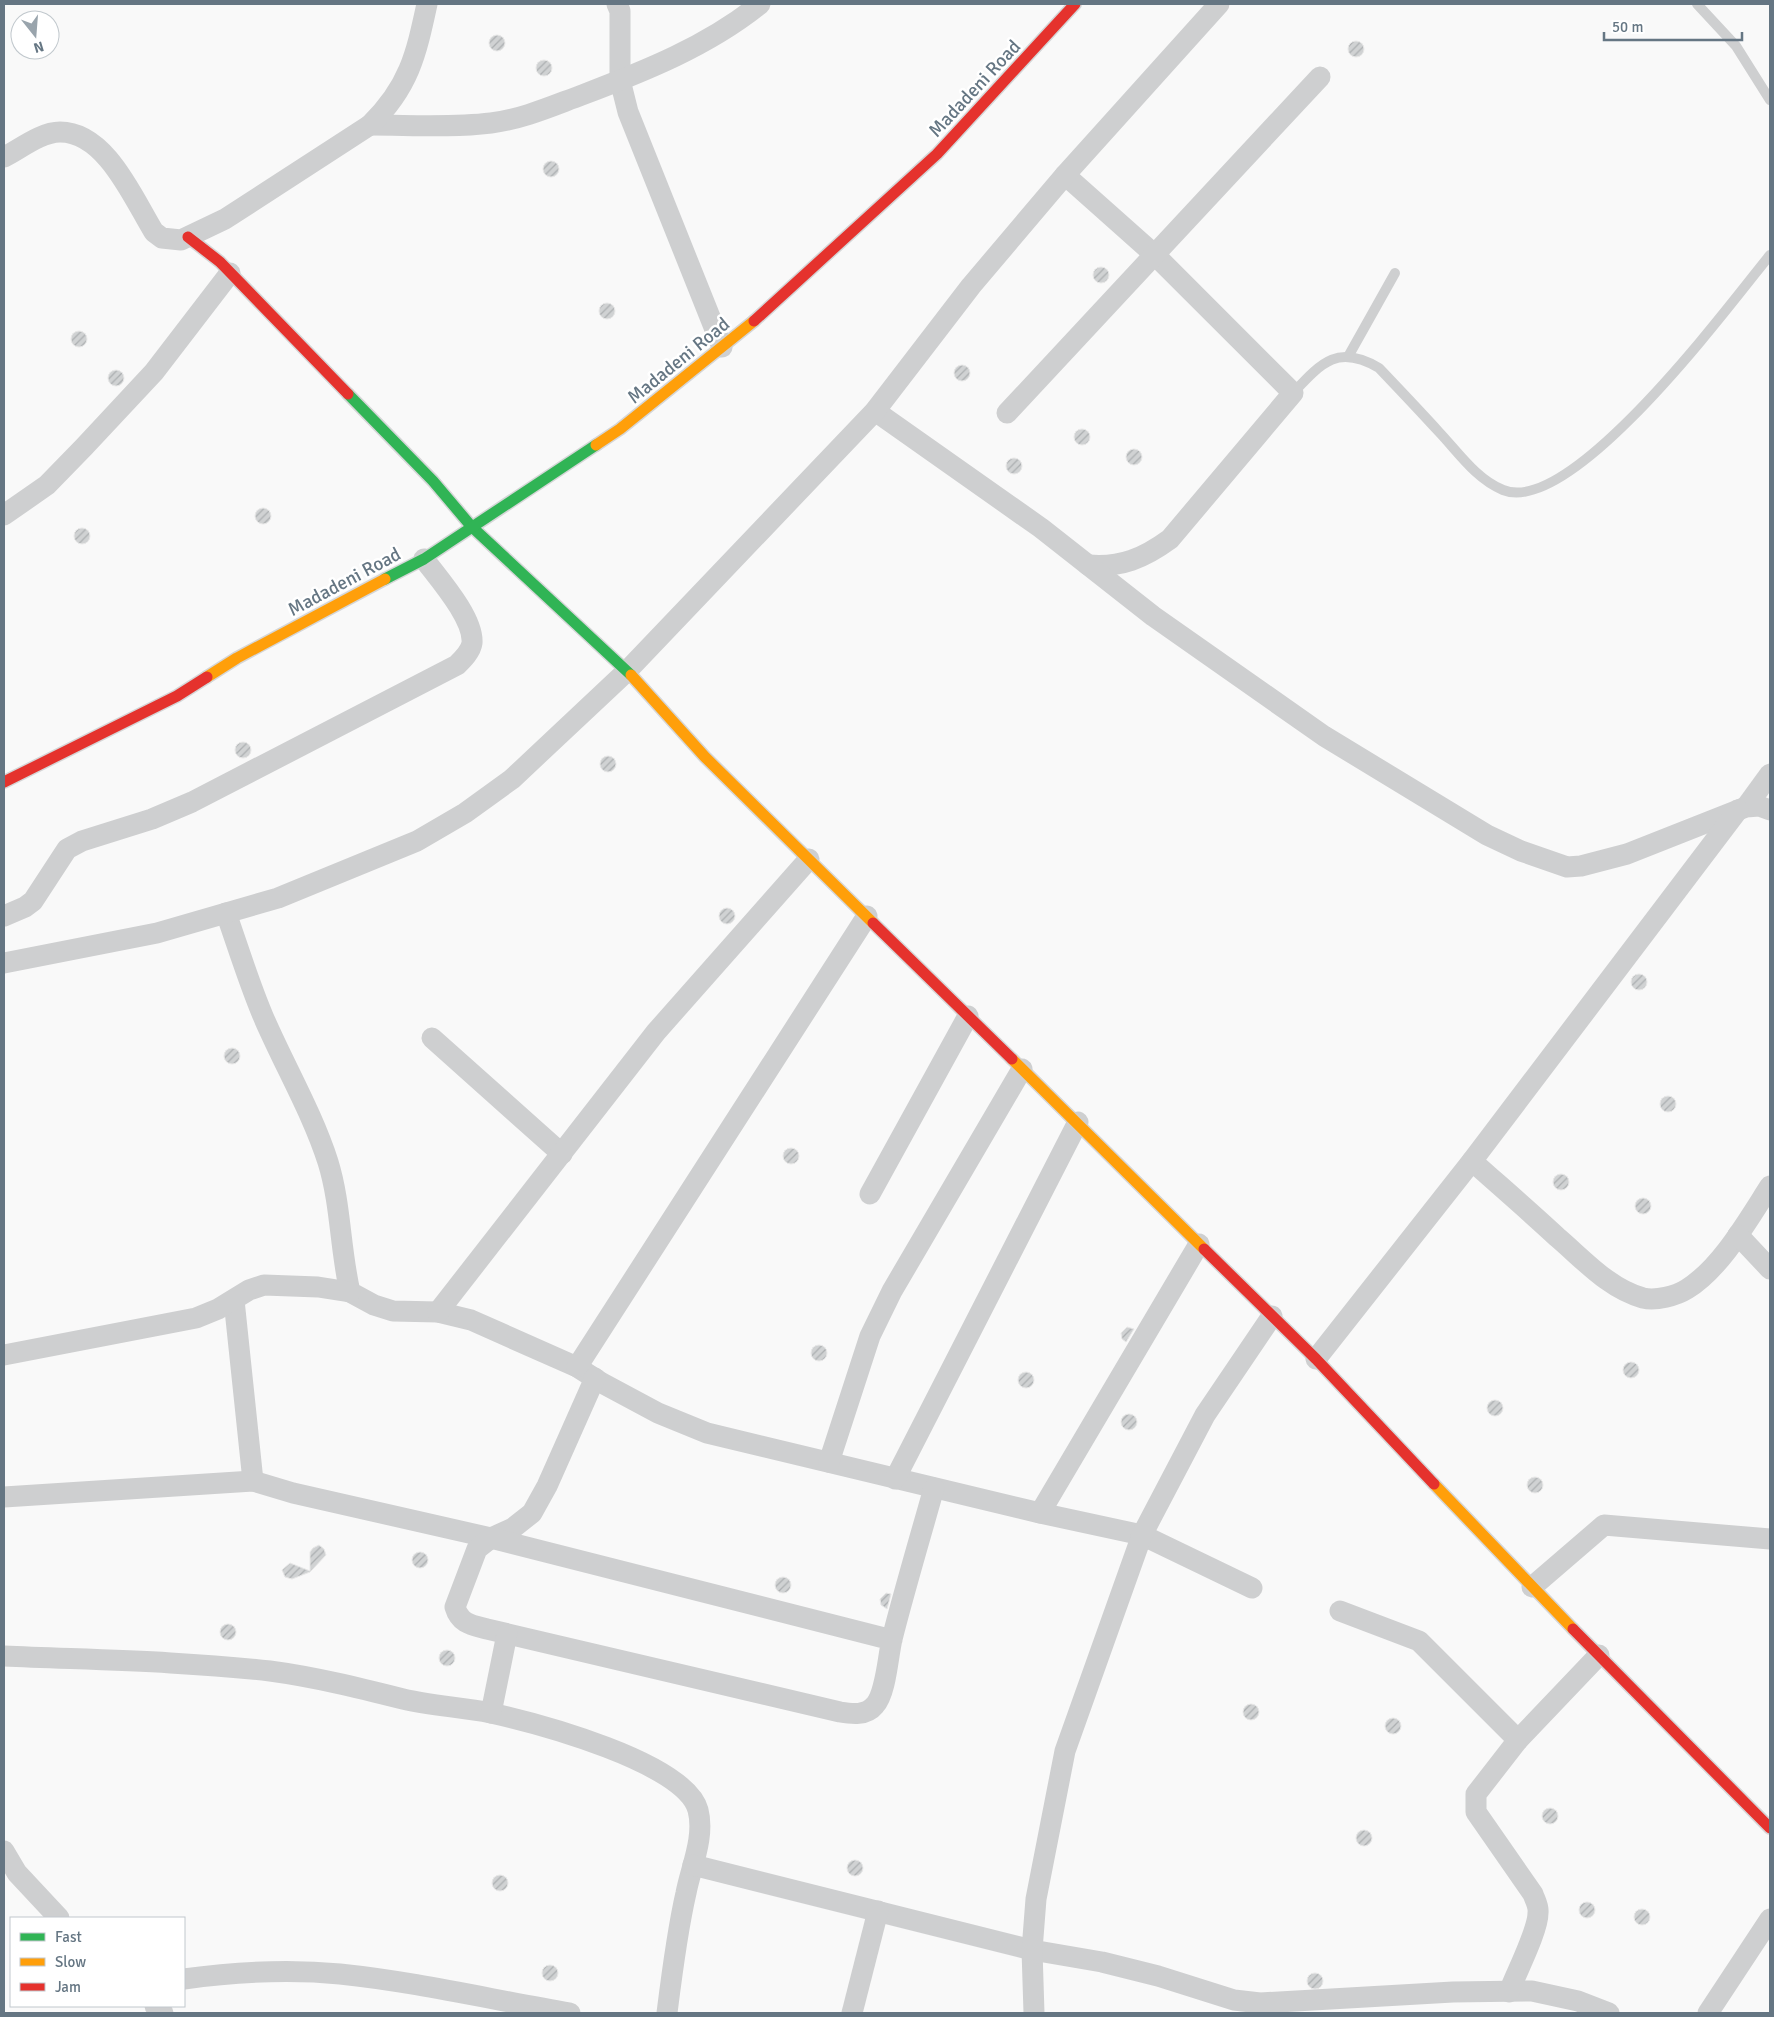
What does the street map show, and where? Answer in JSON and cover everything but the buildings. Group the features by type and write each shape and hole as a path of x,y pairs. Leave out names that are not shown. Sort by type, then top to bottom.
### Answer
{"street":[{"path":"4,157 51,134 72,134 88,141 108,157 154,232 162,238 181,240 225,219 370,125 386,109 411,70 427,4"},
{"path":"370,125 458,125 520,118 620,80 697,46 736,23 760,4"},
{"name":"Madadeni Road","path":"4,782 177,696 237,658 424,558 620,429 773,305 937,154 1075,4"},
{"path":"4,964 157,933 278,898 417,841 465,814 512,779 627,671 875,411 971,286 1065,174 1219,4"},
{"path":"620,6 620,80 628,112 722,347"},
{"path":"1007,414 1320,77"},
{"path":"1065,174 1155,255 1293,393 1170,539 1150,554 1127,564 1106,567 1088,565"},
{"path":"188,237 208,251 434,481 471,526 627,671 705,757 1078,1122 1316,1359 1532,1587 1770,1828"},
{"path":"4,515 51,481 154,372 230,273"},
{"path":"875,411 1034,522 1152,616 1324,736 1486,835 1522,851 1567,866 1591,864 1626,854 1742,808 1759,806 1770,810"},
{"path":"4,916 33,901 67,849 82,841 152,819 192,802 457,665 466,656 472,644 471,633 461,611 424,558"},
{"name":"Madadeni Road","path":"184,677 237,658"},
{"path":"1316,1359 1472,1161 1770,774"},
{"path":"438,1312 656,1032 809,859"},
{"path":"226,913 263,1015 312,1121 327,1162 336,1195 343,1261 350,1292"},
{"path":"867,916 586,1372 547,1486 532,1513 513,1528 491,1538 477,1550 454,1607 462,1621 507,1634 840,1712 858,1714 877,1704 892,1640 934,1488"},
{"path":"870,1194 968,1016"},
{"path":"432,1038 562,1154"},
{"path":"829,1462 870,1336 884,1308 1022,1069"},
{"path":"896,1479 1078,1122"},
{"path":"1472,1161 1605,1278 1631,1294 1645,1299 1667,1297 1686,1289 1715,1263 1738,1235 1770,1186"},
{"path":"1738,1235 1770,1269"},
{"path":"1040,1513 1199,1244"},
{"path":"4,1355 196,1318 234,1300 249,1290 275,1284 318,1287 350,1292 374,1305 393,1311 438,1312 471,1320 586,1372 658,1413 707,1433 1040,1513 1142,1535 1252,1588"},
{"path":"234,1300 253,1481"},
{"path":"1034,2013 1032,1950 1036,1899 1065,1750 1142,1535 1205,1415 1272,1316"},
{"path":"4,1497 253,1481 294,1493 491,1538 892,1640"},
{"path":"1532,1587 1604,1526 1770,1539"},
{"path":"1340,1611 1419,1641 1518,1740"},
{"path":"491,1713 507,1634"},
{"path":"1509,1992 1539,1913 1533,1894 1476,1812 1474,1801 1478,1789 1518,1740 1599,1655"},
{"path":"4,1656 180,1663 272,1672 359,1687 414,1701 491,1713 592,1740 660,1772 686,1792 698,1809 697,1850 686,1892 667,2013"},
{"path":"4,1850 17,1873 58,1917"},
{"path":"693,1865 1032,1950 1102,1962 1158,1976 1234,2000 1260,2003 1453,1992 1532,1992 1578,2001 1608,2013"},
{"path":"852,2013 878,1911"},
{"path":"1708,2013 1770,1920"},
{"path":"185,1979 248,1972 338,1974 397,1981 500,2007 570,2013"}],"lane":[{"path":"1697,4 1736,46 1770,100"},
{"path":"1293,393 1311,375 1328,363 1349,355 1366,360 1379,368 1468,465 1490,484 1504,491 1518,494 1558,478 1622,428 1648,403 1698,346 1770,255"},
{"path":"1349,355 1395,273"}],"traffic: fast":[{"path":"348,394 433,481 471,526 631,675"},
{"path":"385,579 424,559 596,445"}],"traffic: slow":[{"path":"596,445 620,429 754,321"},
{"path":"207,677 237,658 385,579"},
{"path":"631,675 705,757 873,923"},
{"path":"1012,1059 1204,1249"},
{"path":"1434,1484 1573,1629"}],"traffic: jam":[{"path":"754,321 937,154 1075,4"},
{"path":"188,237 220,262 348,394"},
{"path":"4,782 177,696 207,677"},
{"path":"873,923 1012,1059"},
{"path":"1204,1249 1316,1359 1434,1484"},
{"path":"1573,1629 1770,1828"}]}
